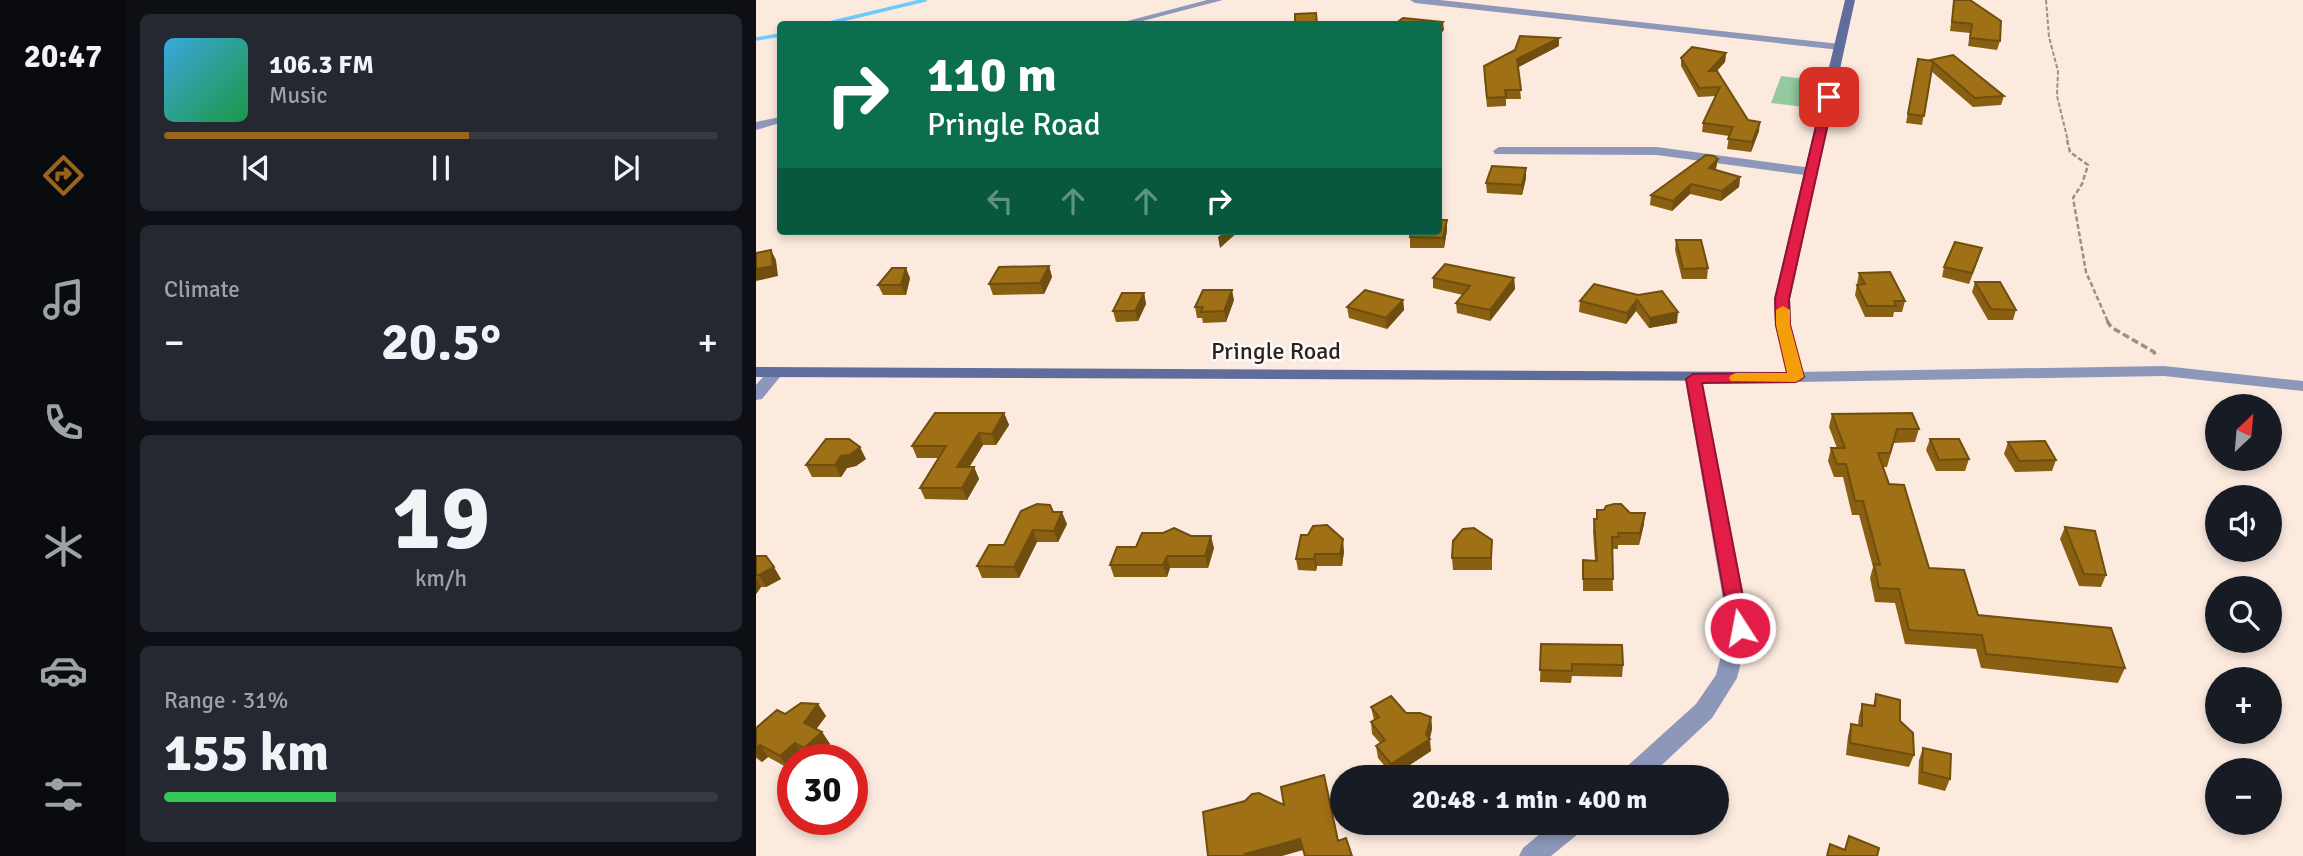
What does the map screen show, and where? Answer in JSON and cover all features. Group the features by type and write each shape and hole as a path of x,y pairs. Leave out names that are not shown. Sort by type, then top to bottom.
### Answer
{"street":[{"path":"1133,21 1218,0"},
{"path":"1415,0 1839,47"},
{"path":"1850,0 1782,299 1783,325 1796,377 2164,371 2303,386"},
{"path":"756,126 777,121"},
{"path":"1499,151 1657,151 1812,172"},
{"name":"Pringle Road","path":"756,372 1693,379 1796,377"},
{"path":"756,395 776,372"},
{"path":"1648,765 1704,711 1726,678 1740,628 1693,379"},
{"path":"1532,856 1558,835"}],"path":[{"path":"2046,0 2049,37 2058,71 2057,96 2070,152 2088,165 2082,184 2073,198 2086,272 2111,327 2154,352 2164,371"}],"green space":[{"path":"1781,76 1813,80 1804,107 1771,103"}],"building":[{"path":"1954,0 1970,0 2001,21 2000,41 1970,38 1972,24 1952,22"},
{"path":"1316,13 1317,21 1295,21 1295,14"},
{"path":"1403,18 1433,21 1399,21"},
{"path":"1520,36 1559,38 1517,59 1521,90 1505,90 1506,97 1487,98 1484,66 1515,50"},
{"path":"1692,47 1726,53 1709,71 1717,71 1748,120 1760,122 1752,142 1728,139 1733,127 1703,123 1720,87 1699,88 1681,58"},
{"path":"1953,55 2004,96 1975,98 1933,62 1924,116 1908,114 1918,59 1932,61 1930,60"},
{"path":"1706,155 1718,159 1709,168 1740,177 1722,191 1691,184 1673,201 1651,195"},
{"path":"1492,166 1526,168 1522,185 1486,183"},
{"path":"1442,220 1447,220 1443,238 1410,237 1442,235"},
{"path":"1676,240 1701,240 1708,268 1683,269"},
{"path":"1955,242 1982,248 1972,273 1944,267"},
{"path":"771,250 773,266 756,269 756,253"},
{"path":"1445,264 1514,278 1490,310 1456,303 1470,286 1433,278"},
{"path":"1049,266 1040,283 989,284 999,267"},
{"path":"892,268 906,268 901,285 878,285"},
{"path":"1890,272 1905,301 1894,301 1896,306 1867,306 1857,285 1865,284 1859,273"},
{"path":"1975,282 2000,282 2016,310 1991,309"},
{"path":"1594,284 1638,295 1662,291 1678,312 1650,318 1637,300 1627,313 1580,301"},
{"path":"1203,290 1232,290 1224,311 1201,312 1203,307 1195,307"},
{"path":"1365,290 1403,300 1386,318 1347,307"},
{"path":"1122,293 1144,293 1135,311 1113,311"},
{"path":"935,413 1004,413 992,434 979,433 957,467 974,467 962,488 920,488 946,446 912,446"},
{"path":"1912,413 1919,429 1897,429 1890,453 1878,453 1889,484 1904,485 1929,568 1964,570 1978,615 2111,628 2125,668 1986,654 1982,635 1909,630 1899,589 1879,588 1874,564 1880,565 1863,501 1855,501 1846,464 1837,464 1831,448 1845,448 1832,414"},
{"path":"826,439 849,439 860,447 850,455 841,456 835,465 806,465"},
{"path":"1930,439 1959,439 1969,459 1939,460"},
{"path":"2045,441 2056,460 2019,461 2008,442"},
{"path":"1037,504 1050,505 1053,512 1062,512 1054,531 1033,530 1014,567 977,566 989,545 1004,545 1021,511"},
{"path":"1621,504 1630,513 1645,513 1640,533 1618,533 1619,537 1612,537 1613,579 1583,579 1583,560 1597,561 1594,519 1597,519 1597,510 1604,510 1606,506"},
{"path":"1327,525 1343,539 1340,554 1315,554 1314,559 1296,559 1301,535 1308,535 1313,526"},
{"path":"2065,527 2095,531 2106,575 2084,574"},
{"path":"1174,528 1191,536 1211,536 1205,556 1167,556 1163,565 1110,565 1117,547 1136,547 1142,533 1163,533"},
{"path":"1474,528 1492,540 1491,558 1452,558 1453,541 1463,529"},
{"path":"756,556 766,556 774,567 756,575"},
{"path":"1541,644 1622,645 1623,665 1572,664 1572,671 1540,670"},
{"path":"1876,694 1900,700 1900,721 1913,733 1914,755 1850,743 1851,724 1862,726 1862,704 1875,706"},
{"path":"1391,696 1406,713 1420,713 1431,717 1426,735 1430,739 1391,764 1376,746 1385,740 1371,722 1379,717 1371,707"},
{"path":"801,703 818,704 804,723 822,732 808,744 777,744 777,754 760,745 756,748 756,728 777,710 785,714"},
{"path":"1923,748 1951,754 1950,779 1922,772"},
{"path":"1324,775 1330,803 1330,835 1337,835 1338,841 1346,838 1352,856 1305,856 1300,839 1245,854 1246,856 1208,856 1203,812 1245,801 1252,794 1259,793 1284,805 1281,787"},
{"path":"1849,836 1879,848 1877,856 1827,856 1830,844 1845,850"}],"waterway":[{"path":"838,21 925,0"},
{"path":"756,39 777,36"}],"slow traffic":[{"path":"1736,378 1796,377 1783,325 1783,310"}],"route":[{"path":"1740,628 1693,379 1796,377 1783,325 1782,299 1829,97"}]}
